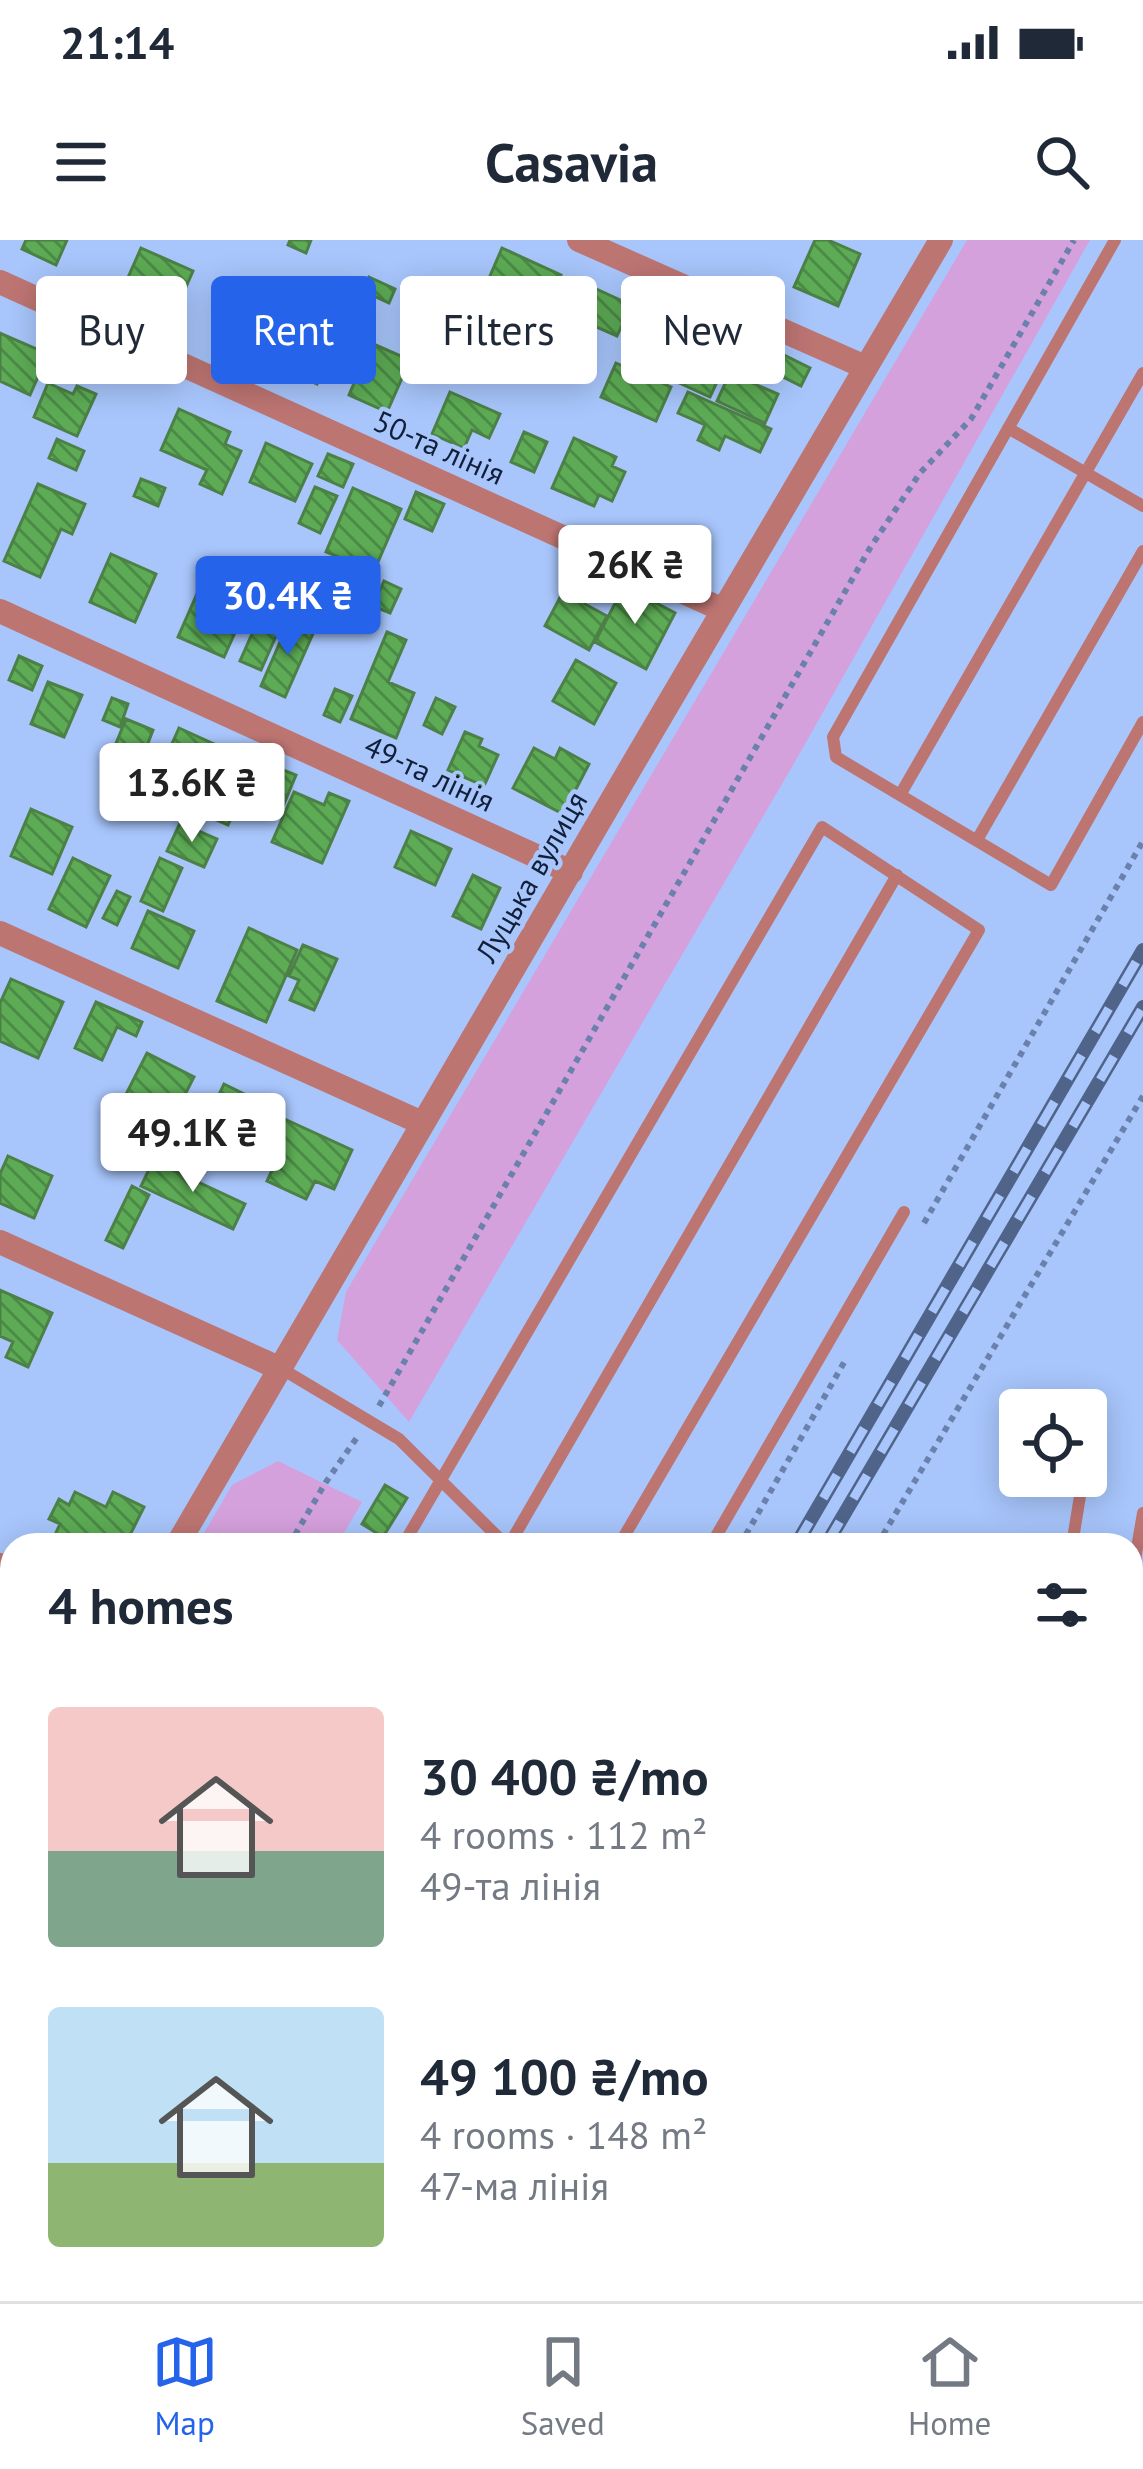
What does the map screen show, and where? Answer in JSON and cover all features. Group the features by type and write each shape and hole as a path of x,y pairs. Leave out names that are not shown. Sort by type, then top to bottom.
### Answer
{"street":[{"path":"579,240 865,367"},
{"name":"Луцька вулиця","path":"184,1533 941,240"},
{"name":"50-та лінія","path":"0,282 721,609"},
{"name":"49-та лінія","path":"0,610 571,872"},
{"path":"0,933 422,1123"},
{"path":"0,1242 281,1369"}],"lane":[{"path":"1115,240 833,736 836,757 1051,885 1143,722"},
{"path":"900,795 1143,373"},
{"path":"1008,428 1143,506"},
{"path":"977,840 1143,551"},
{"path":"410,1533 822,826 979,930 627,1533"},
{"path":"515,1533 896,875"},
{"path":"718,1533 904,1212"},
{"path":"281,1369 399,1439 495,1533"},
{"path":"1074,1533 1080,1497"}],"path":[{"path":"297,1533 401,1370 870,548 920,473 970,419 1074,240"},
{"path":"917,1234 1143,841"},
{"path":"884,1533 1143,1096"},
{"path":"747,1533 846,1359"}],"shaded area":[{"path":"967,240 1090,240 796,760 409,1422 337,1340 346,1292"},
{"path":"278,1461 362,1502 344,1533 204,1533 232,1485"}],"building":[{"path":"26,240 67,240 56,265 22,249"},
{"path":"290,240 311,240 306,253 288,245"},
{"path":"815,240 828,240 860,254 838,306 794,287"},
{"path":"141,248 193,271 187,285 187,276 129,276"},
{"path":"502,248 561,275 561,276 490,276"},
{"path":"376,280 395,289 389,303 376,297"},
{"path":"597,289 621,300 617,336 597,327"},
{"path":"0,333 36,349 36,381 30,395 0,381"},
{"path":"376,345 400,356 400,383 387,412 349,395 354,384 376,384"},
{"path":"785,356 810,368 801,386 785,378"},
{"path":"616,363 621,365 621,384 671,387 656,421 601,397"},
{"path":"48,384 73,394 77,386 96,394 77,436 34,417"},
{"path":"682,384 716,384 710,397"},
{"path":"725,384 754,384 778,394 765,423 717,401"},
{"path":"450,392 500,414 489,438 472,430 464,448 432,434"},
{"path":"688,392 771,429 760,452 725,436 719,450 698,440 705,425 678,413"},
{"path":"179,409 230,432 225,444 241,451 222,494 200,484 207,470 161,450"},
{"path":"524,432 547,442 534,472 511,462"},
{"path":"574,438 616,457 612,466 625,472 612,501 599,495 594,506 552,488"},
{"path":"57,439 84,451 76,470 49,458"},
{"path":"266,443 312,464 295,501 250,482"},
{"path":"328,454 353,464 343,487 318,476"},
{"path":"141,479 165,488 158,506 134,496"},
{"path":"38,484 85,504 72,534 61,529 40,577 4,561"},
{"path":"315,487 337,496 320,533 299,523"},
{"path":"353,488 401,509 374,571 359,565 353,577 335,568 339,557 326,552"},
{"path":"416,492 444,504 432,531 405,519"},
{"path":"111,554 156,574 135,622 90,602"},
{"path":"310,562 339,575 333,589 304,576"},
{"path":"384,581 401,589 390,613 373,606"},
{"path":"624,586 675,613 646,669 595,642"},
{"path":"200,587 246,608 224,657 178,637"},
{"path":"565,588 607,616 589,650 545,626"},
{"path":"263,609 284,618 261,670 240,661"},
{"path":"290,619 315,629 285,697 261,686"},
{"path":"387,632 406,640 388,682 414,693 396,738 351,719"},
{"path":"19,656 42,666 32,690 9,680"},
{"path":"576,660 616,683 594,724 553,701"},
{"path":"48,682 82,695 64,737 31,724"},
{"path":"335,689 352,696 340,722 324,715"},
{"path":"112,698 128,704 120,727 103,720"},
{"path":"436,698 455,707 442,734 424,725"},
{"path":"126,719 153,730 138,769 110,758"},
{"path":"179,728 214,744 195,788 159,773"},
{"path":"465,732 482,739 479,746 498,755 484,786 448,770"},
{"path":"534,748 555,759 560,748 589,764 563,814 513,788"},
{"path":"211,757 250,775 228,825 189,808"},
{"path":"268,764 296,775 279,816 251,804"},
{"path":"294,792 324,805 329,793 349,801 322,863 272,842"},
{"path":"31,809 72,827 52,874 11,856"},
{"path":"180,823 217,839 204,867 167,851"},
{"path":"411,831 451,849 435,885 395,867"},
{"path":"73,858 110,876 86,927 49,909"},
{"path":"160,858 182,868 163,911 141,901"},
{"path":"473,875 500,888 481,929 453,916"},
{"path":"117,891 130,897 117,925 103,918"},
{"path":"148,911 194,931 178,968 132,948"},
{"path":"249,928 297,950 266,1022 217,1001"},
{"path":"303,945 337,959 314,1010 290,1000 299,980 289,976"},
{"path":"11,979 63,1002 38,1058 0,1041 0,1003"},
{"path":"96,1002 142,1022 136,1036 117,1027 102,1060 75,1048"},
{"path":"147,1053 194,1077 167,1130 120,1106"},
{"path":"224,1084 246,1095 236,1116 214,1105"},
{"path":"278,1116 352,1150 334,1189 315,1181 306,1199 267,1181 275,1164 260,1157"},
{"path":"8,1156 52,1176 34,1218 0,1203 0,1174"},
{"path":"153,1161 245,1204 233,1229 141,1186"},
{"path":"132,1186 149,1195 123,1248 106,1240"},
{"path":"0,1290 52,1313 28,1367 6,1357 13,1342 0,1336"},
{"path":"385,1485 407,1498 385,1533 362,1524"},
{"path":"75,1492 106,1507 113,1492 144,1507 131,1533 56,1533 60,1524 49,1519 59,1499 69,1505"}],"railway":[{"path":"803,1533 1143,950"},
{"path":"833,1533 1143,1007"}]}
